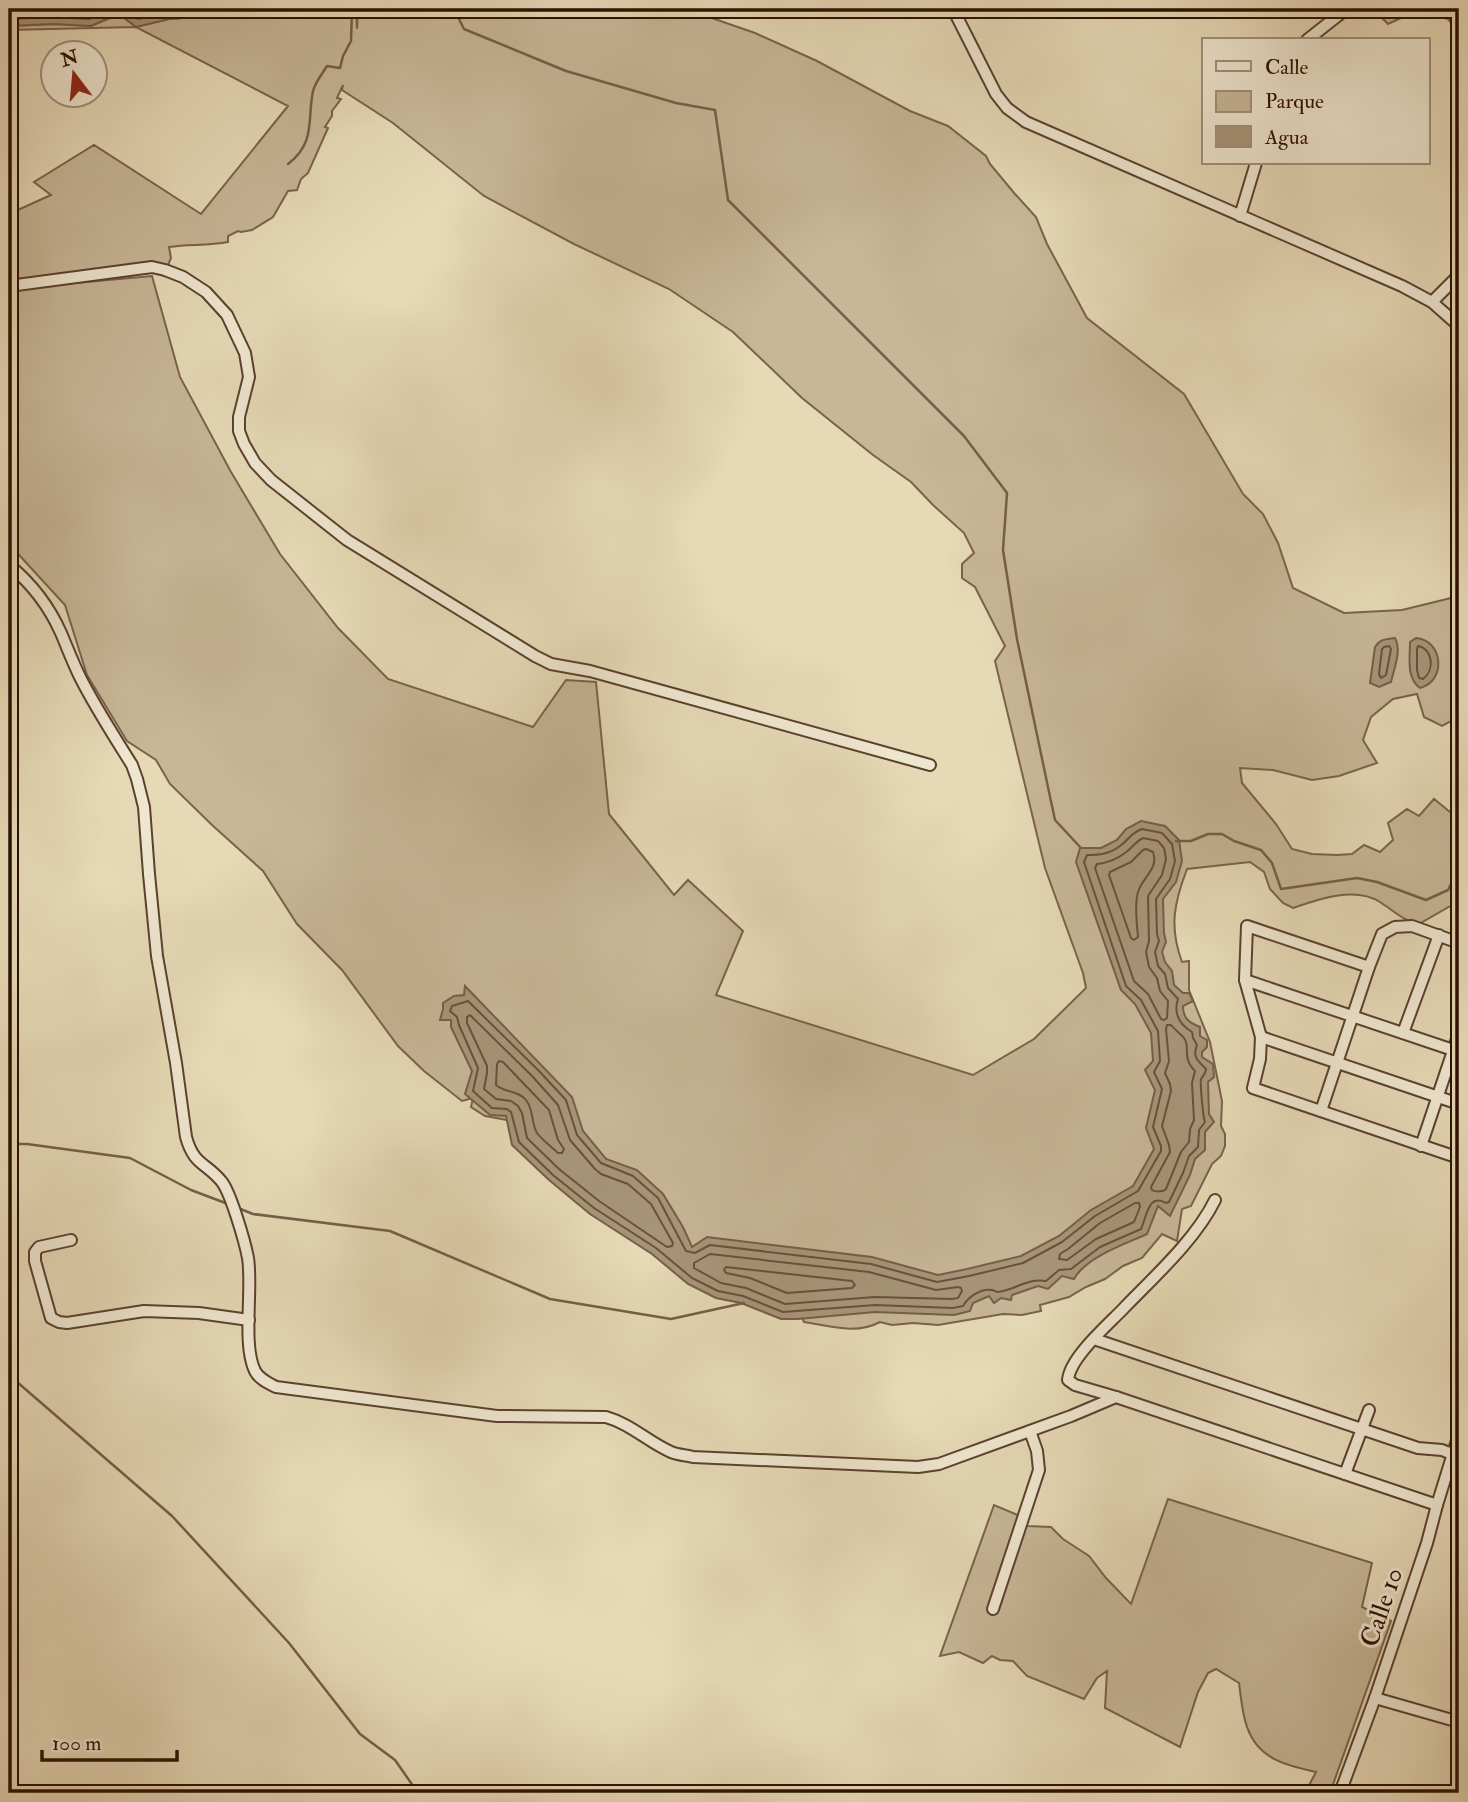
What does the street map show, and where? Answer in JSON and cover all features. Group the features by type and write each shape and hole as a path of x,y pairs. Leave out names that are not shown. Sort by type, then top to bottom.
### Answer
{"street":[{"path":"953,9 996,94 1007,108 1026,121 1402,286 1432,302 1459,326"},
{"path":"1310,38 1340,14"},
{"path":"1240,216 1256,164"},
{"path":"9,286 152,267 183,277 206,292 227,314 245,354 248,377 239,418 239,431 244,444 271,480 346,540 551,664 590,671 930,765"},
{"path":"1432,302 1459,275"},
{"path":"9,565 36,593 60,630 79,675 132,765 137,779 144,807 157,956 186,1137 196,1160 221,1180 229,1193 248,1258 250,1348 256,1373 264,1381 276,1387 497,1416 606,1417 619,1420 674,1453 693,1457 918,1467 939,1464 1116,1397"},
{"path":"1369,967 1247,926 1245,980 1261,1037 1260,1059 1253,1088 1459,1158"},
{"path":"1321,1111 1382,934 1395,927 1412,926 1459,943"},
{"path":"1403,1033 1439,935"},
{"path":"1245,980 1456,1051"},
{"path":"1421,1146 1456,1051 1459,1033"},
{"path":"1261,1037 1459,1104"},
{"path":"1215,1200 1194,1232 1160,1271 1082,1351 1069,1373 1068,1380 1075,1385 1437,1504"},
{"path":"71,1240 38,1247 35,1252 35,1261 51,1318 59,1322 144,1311 200,1313 249,1320"},
{"path":"1094,1339 1418,1448 1443,1450 1456,1456"},
{"path":"1345,1474 1369,1410"},
{"path":"993,1609 1039,1470 1037,1451 1030,1431"},
{"name":"Calle 10","path":"1340,1793 1427,1544 1437,1504 1456,1456 1459,1434"},
{"path":"1375,1698 1459,1722"}],"green space":[{"path":"258,9 356,9 357,29 358,9 686,9 755,33 817,61 910,111 948,126 986,156 1036,217 1047,244 1087,318 1184,394 1243,494 1263,514 1278,543 1293,588 1344,613 1402,610 1459,596 1459,717 1442,726 1424,717 1417,694 1393,699 1371,717 1363,740 1377,763 1339,776 1312,780 1273,770 1240,768 1242,783 1276,824 1292,849 1312,854 1352,854 1364,845 1380,852 1393,840 1388,823 1407,809 1419,816 1434,799 1459,816 1459,901 1419,924 1403,918 1370,897 1360,895 1337,896 1293,908 1283,903 1270,889 1264,872 1250,862 1187,869 1176,904 1175,937 1182,962 1189,961 1189,990 1210,1042 1222,1101 1221,1126 1225,1134 1225,1146 1221,1156 1212,1164 1191,1206 1182,1209 1177,1241 1162,1234 1142,1258 1069,1297 1040,1305 1041,1311 1022,1315 1003,1314 938,1325 892,1325 880,1322 852,1329 804,1322 797,1305 710,1273 514,1136 507,1120 485,1116 471,1107 473,1098 462,1101 424,1071 398,1046 342,970 297,924 263,871 170,784 156,760 127,741 87,675 65,605 9,544 9,289 152,276 180,377 231,472 280,554 338,628 388,679 533,727 566,680 596,682 609,814 674,895 688,880 743,931 716,995 973,1075 1034,1039 1086,988 1045,868 995,661 1005,646 975,587 962,578 962,564 974,553 964,533 911,482 802,398 733,332 669,289 574,244 484,196 393,123 342,90 343,85 337,98 341,99 332,111 325,127 328,128 308,173 301,179 297,190 288,191 273,217 252,230 238,231 228,236 228,242 169,247 171,258 166,270 9,282 9,214 51,195 34,182 94,145 201,214 288,106 136,27 169,19 236,14"},
{"path":"1373,9 1444,9 1459,19 1459,32 1448,19 1418,10 1388,24"},
{"path":"119,14 136,27 9,30 9,26 91,26"},
{"path":"1168,1499 1372,1563 1362,1607 1391,1621 1330,1793 1305,1793 1316,1772 1283,1763 1258,1747 1245,1722 1239,1683 1216,1669 1208,1673 1198,1692 1180,1747 1105,1708 1107,1671 1097,1678 1084,1699 1027,1676 1013,1661 992,1656 983,1663 959,1652 940,1656 994,1505 1020,1516 1028,1526 1051,1527 1063,1539 1089,1556 1131,1604"}],"water":[{"path":"9,9 258,9 236,14 169,19 136,27 119,14 91,26 9,26"},
{"path":"1395,638 1398,654 1391,682 1379,687 1370,683 1375,647 1381,641"},
{"path":"1416,638 1425,640 1432,646 1438,661 1435,678 1420,688 1413,679 1410,667 1410,642"},
{"path":"1141,821 1165,826 1179,840 1182,861 1176,882 1163,899 1166,942 1162,952 1172,971 1174,985 1183,993 1189,993 1193,1001 1183,1006 1185,1017 1200,1027 1200,1036 1207,1040 1202,1057 1213,1064 1214,1077 1208,1082 1209,1114 1214,1122 1205,1132 1205,1150 1195,1159 1170,1216 1158,1206 1147,1234 1087,1264 1074,1279 1062,1276 1048,1289 1038,1286 1012,1295 1011,1300 1001,1298 994,1303 989,1296 973,1303 970,1311 954,1315 875,1312 781,1319 741,1303 716,1298 688,1284 652,1254 590,1214 549,1180 512,1145 506,1116 490,1115 465,1094 472,1071 451,1027 451,1020 440,1020 443,1003 454,996 464,995 465,986 572,1097 583,1131 606,1159 637,1170 663,1194 692,1247 707,1237 872,1257 938,1275 1021,1256 1059,1236 1091,1210 1133,1186 1154,1149 1146,1128 1155,1090 1145,1070 1153,1061 1151,1033 1135,1004 1121,990 1076,862 1080,848 1101,848 1117,840 1126,829"}],"waterway":[{"path":"288,164 297,156 307,139 313,91 317,82 327,66 340,68 351,41 352,9"},
{"path":"454,9 464,29 566,71 676,103 715,110 728,200 964,436 1007,493 1003,550 1017,639 1055,820 1081,848"},
{"path":"1444,9 1459,19"},
{"path":"1176,841 1191,841 1208,834 1222,834 1261,850 1272,863 1281,889 1357,878 1377,882 1426,900 1448,890 1459,868"},
{"path":"9,1144 130,1158 191,1190 228,1204"},
{"path":"238,1208 253,1214 390,1231 550,1299 671,1319 744,1303"},
{"path":"9,1375 172,1516 289,1643 360,1734 395,1760 418,1793"}]}
